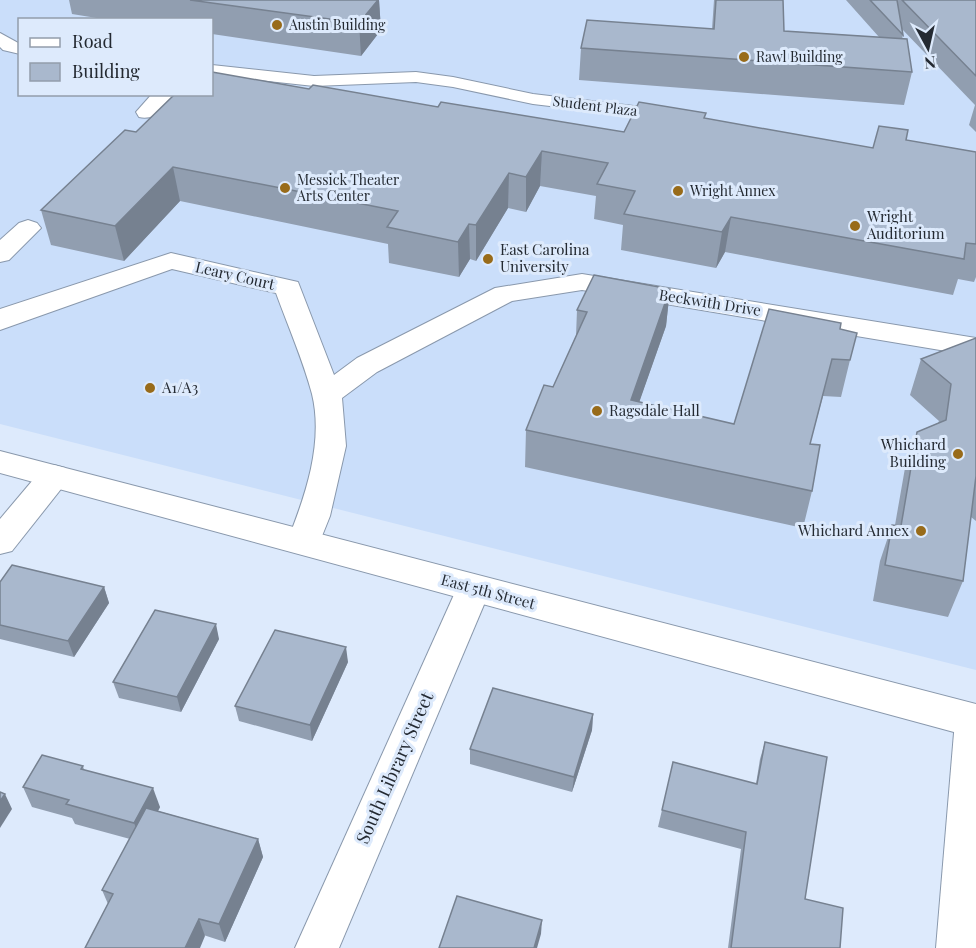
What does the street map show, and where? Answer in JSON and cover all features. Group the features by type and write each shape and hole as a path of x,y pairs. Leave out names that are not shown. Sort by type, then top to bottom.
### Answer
{"main road":[{"name":"East 5th Street","path":"0,462 975,721"}],"street":[{"path":"0,38 9,47 18,49"},
{"name":"Student Plaza","path":"213,70 314,81 416,77 453,82 533,99 682,117"},
{"path":"213,85 331,101"},
{"path":"147,112 163,96"},
{"path":"0,254 28,228"},
{"name":"Leary Court","path":"3,313 171,261 288,288 327,395 332,446 314,516 304,542"},
{"name":"Beckwith Drive","path":"327,395 367,365 505,294 582,282 976,347"},
{"path":"0,542 54,476"},
{"name":"South Library Street","path":"317,948 474,588"},
{"path":"958,948 975,721"}],"shaded area":[{"name":"East Carolina University","path":"0,0 976,0 976,670 0,424"}],"building":[{"path":"190,0 378,0 359,23"},
{"path":"716,0 783,0 784,31 907,39 912,72 581,48 587,20 714,29"},
{"path":"870,0 897,0 903,35"},
{"path":"902,0 976,0 976,76"},
{"path":"213,72 309,89 313,85 438,107 441,102 624,132 639,102 706,113 704,118 873,148 879,126 908,130 906,140 976,152 976,244 966,243 964,259 731,217 722,232 624,214 635,191 597,184 608,163 542,151 526,177 509,173 476,225 469,224 458,242 387,227 398,211 173,167 115,226 41,210 125,130 136,132 173,96 213,96"},
{"name":"Ragsdale Hall","path":"594,275 670,289 631,400 734,424 769,309 841,323 840,329 857,333 850,360 832,359 810,444 820,445 812,491 526,430 544,385 553,387 587,312 577,310"},
{"path":"976,338 976,476 963,581 885,565 892,525 901,526 917,432 946,420 951,384 921,359"},
{"path":"12,565 104,587 68,641 0,625 0,582"},
{"path":"155,610 216,624 177,697 113,682"},
{"path":"275,630 346,647 310,725 235,706"},
{"path":"493,688 593,714 574,777 470,749"},
{"path":"765,742 827,757 805,899 843,908 840,948 731,948 746,832 662,810 673,762 757,784"},
{"path":"42,755 83,766 81,769 153,788 134,823 66,804 69,800 23,787"},
{"path":"146,808 258,839 219,924 199,919 185,948 85,948 113,894 102,890"},
{"path":"457,896 542,920 534,948 439,948"}],"place":[{"name":"Austin Building","path":"277,25"},
{"name":"Rawl Building","path":"744,57"},
{"name":"Messick Theater Arts Center","path":"285,188"},
{"name":"Wright Annex","path":"678,191"},
{"name":"Wright Auditorium","path":"855,226"},
{"name":"East Carolina University","path":"488,259"},
{"name":"A1/A3","path":"150,388"},
{"name":"Ragsdale Hall","path":"597,411"},
{"name":"Whichard Building","path":"958,454"},
{"name":"Whichard Annex","path":"921,531"}]}
